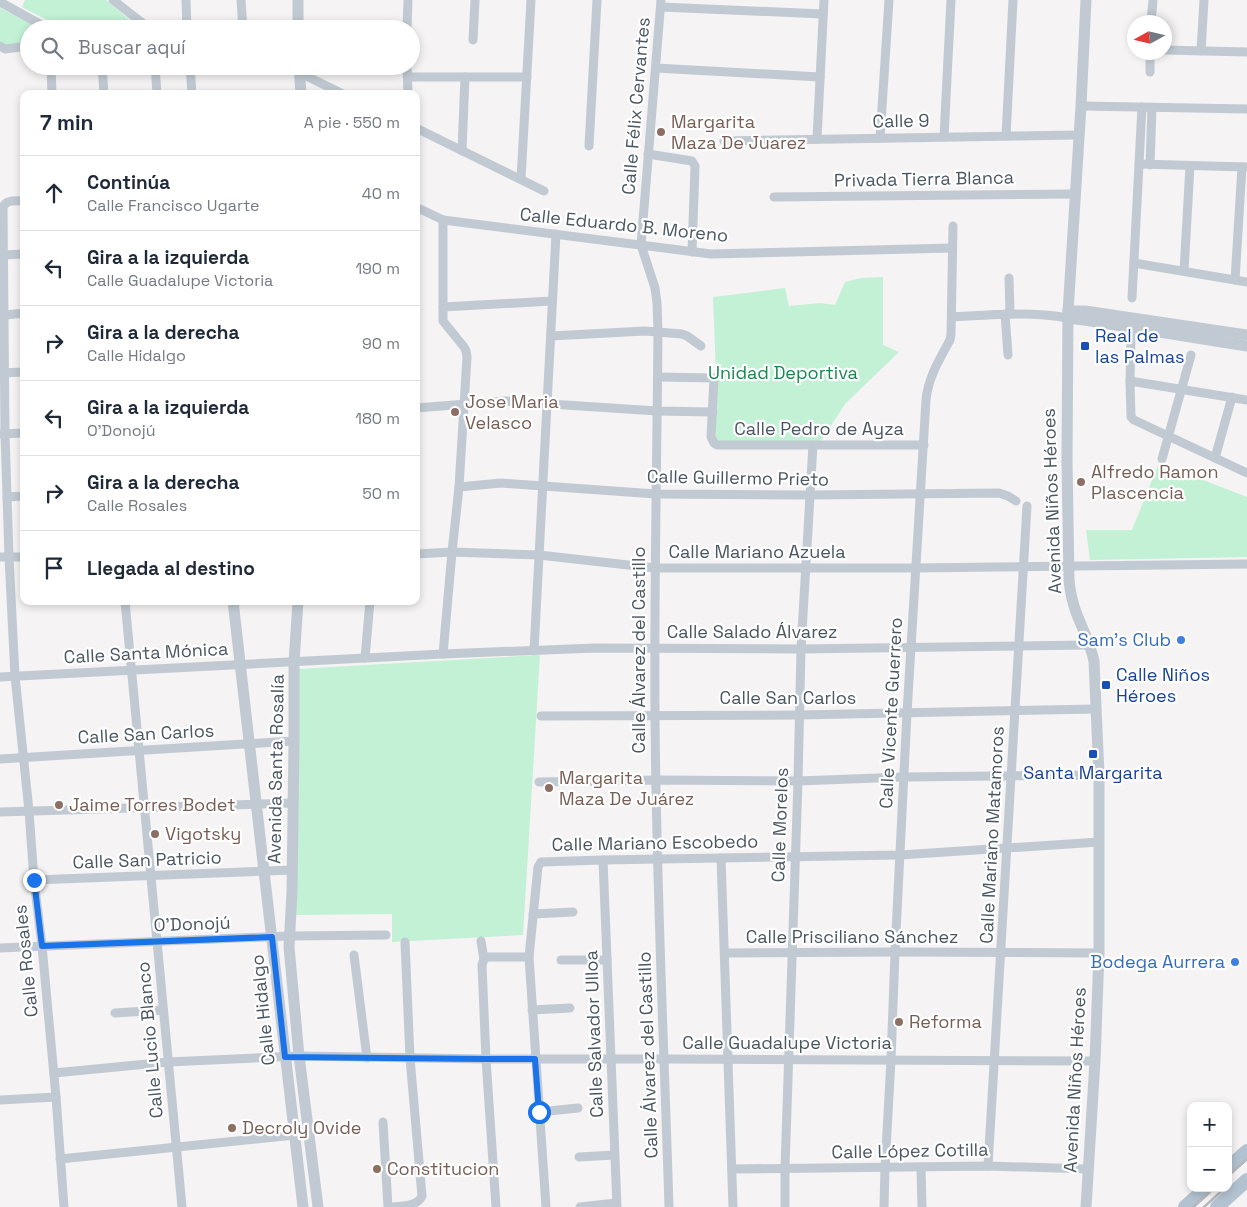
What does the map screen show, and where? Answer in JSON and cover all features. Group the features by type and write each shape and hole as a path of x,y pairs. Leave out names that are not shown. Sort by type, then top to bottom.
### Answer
{"main road":[{"path":"1232,1164 1247,1151"},
{"path":"1217,1207 1247,1180"},
{"path":"1185,1207 1202,1192"}],"street":[{"path":"186,0 187,20"},
{"path":"241,0 242,20"},
{"path":"298,0 298,20"},
{"path":"407,20 408,0"},
{"path":"473,40 475,0"},
{"path":"521,179 531,0"},
{"path":"588,146 597,0"},
{"path":"817,139 824,0"},
{"path":"880,138 889,0"},
{"path":"944,137 951,0"},
{"path":"1006,136 1013,0"},
{"name":"Avenida Niños Héroes","path":"1086,0 1068,314 1067,460 1069,580 1071,597 1094,661 1099,775 1099,953 1095,1061 1086,1207"},
{"path":"1151,15 1152,0"},
{"path":"1201,50 1204,0"},
{"path":"116,1 139,20"},
{"path":"0,2 33,20"},
{"path":"661,3 823,14"},
{"name":"Calle Félix Cervantes","path":"641,245 661,3"},
{"path":"0,46 5,49 20,47"},
{"path":"1172,50 1247,52"},
{"path":"1150,60 1150,72"},
{"path":"656,68 820,77"},
{"path":"51,75 52,90"},
{"path":"103,75 104,90"},
{"path":"156,75 157,90"},
{"path":"191,75 192,90"},
{"path":"300,75 301,90"},
{"path":"309,75 336,90"},
{"path":"408,90 408,77 526,77"},
{"path":"462,151 464,77"},
{"path":"1081,106 1247,109"},
{"path":"1132,298 1142,107"},
{"path":"1150,165 1152,108"},
{"path":"420,130 544,191"},
{"name":"Calle 9","path":"724,141 1079,135"},
{"path":"648,154 689,160 694,163 696,170 692,252"},
{"path":"1139,164 1244,167 1235,280"},
{"path":"1184,271 1190,166"},
{"name":"Privada Tierra Blanca","path":"774,197 1075,194"},
{"name":"Calle Rosales","path":"20,201 5,203 3,208 5,314 3,434 7,497 5,557 34,880 54,1073 64,1207"},
{"name":"Calle Eduardo B. Moreno","path":"420,209 443,220 711,254 952,248"},
{"path":"443,220 443,317 445,324 466,351 459,487 443,654"},
{"name":"Calle Vicente Guerrero","path":"884,1207 906,713 919,495 928,384 950,340 952,317 952,226"},
{"path":"534,651 556,234"},
{"name":"Calle Álvarez del Castillo","path":"641,245 655,288 658,332 654,648 658,859 670,1207"},
{"path":"3,254 20,254"},
{"path":"1134,263 1247,282"},
{"path":"1008,355 1009,278"},
{"path":"443,307 552,301"},
{"path":"952,317 1008,314 1051,315 1085,311 1247,335"},
{"path":"5,314 20,313"},
{"path":"1068,314 1094,321 1247,346"},
{"path":"550,336 645,331 682,334 701,346"},
{"path":"1131,336 1131,417 1247,473"},
{"path":"1162,459 1191,355"},
{"path":"3,373 20,372"},
{"path":"658,377 714,378 713,412"},
{"path":"1130,381 1247,400"},
{"path":"1215,458 1232,397"},
{"name":"Calle Pedro de Ayza","path":"420,408 505,401 657,411 713,412 712,437 714,443 721,446 924,444"},
{"path":"3,434 20,433"},
{"name":"Calle Morelos","path":"785,1207 801,649 813,445"},
{"name":"Calle Guillermo Prieto","path":"459,487 501,482 656,494 919,495 999,493 1016,501"},
{"path":"7,497 20,496"},
{"name":"Calle Mariano Matamoros","path":"988,1166 1027,506"},
{"name":"Calle Mariano Azuela","path":"420,554 452,552 539,554 655,568 806,569 1247,564"},
{"path":"5,557 20,557"},
{"name":"Calle Lucio Blanco","path":"124,605 182,1207"},
{"name":"Calle Hidalgo","path":"234,605 294,1135 304,1207"},
{"name":"Avenida Santa Rosalía","path":"289,936 292,870 294,662 298,605"},
{"path":"365,658 370,605"},
{"name":"Calle Salado Álvarez","path":"294,662 595,648 801,649 1090,646"},
{"name":"Calle Santa Mónica","path":"0,677 294,662"},
{"name":"Calle San Carlos","path":"541,716 906,713 1096,709"},
{"name":"Calle San Carlos","path":"0,759 294,741"},
{"path":"539,782 656,780 798,781 904,777 1099,775"},
{"path":"0,812 293,803"},
{"name":"Calle Mariano Escobedo","path":"533,914 538,868 541,862 900,855 1099,842"},
{"path":"721,858 733,1207"},
{"name":"Calle Salvador Ulloa","path":"603,860 616,1205"},
{"name":"Calle San Patricio","path":"34,880 292,870"},
{"path":"546,1207 529,957 533,914 573,912"},
{"name":"O'Donojú","path":"0,948 289,936 386,935"},
{"name":"Calle Hidalgo","path":"289,936 300,1056 318,1207"},
{"path":"481,941 484,959 482,965 486,1059 496,1207"},
{"path":"383,1122 390,1207 414,1205 419,1202 422,1196 410,1058 406,942"},
{"name":"Calle Prisciliano Sánchez","path":"725,953 1099,953"},
{"path":"354,955 367,1058"},
{"path":"484,959 488,957 529,957"},
{"path":"561,960 607,960"},
{"path":"532,1010 570,1008"},
{"path":"116,1014 164,1010"},
{"name":"Calle Guadalupe Victoria","path":"54,1073 168,1062 300,1056 486,1059 1095,1061"},
{"path":"0,1100 56,1097"},
{"path":"539,1112 578,1108"},
{"path":"60,1159 294,1135"},
{"path":"579,1157 614,1155"},
{"name":"Calle López Cotilla","path":"732,1168 988,1166 1088,1169"},
{"path":"921,1167 922,1207"},
{"path":"580,1207 616,1205"}],"green space":[{"path":"25,0 106,0 129,20 47,20 22,7"},
{"path":"0,8 23,20 20,20 20,45 0,45"},
{"name":"Unidad Deportiva","path":"883,277 883,345 899,352 845,404 821,441 716,442 713,297 785,288 789,306 820,303 835,305 845,282 861,278"},
{"path":"1159,463 1247,497 1247,557 1090,560 1086,530 1132,530"},
{"path":"540,655 523,935 392,942 392,914 296,915 297,669"}],"railway":[{"path":"1232,1172 1247,1159"},
{"path":"1204,1207 1221,1192"},
{"path":"1193,1207 1208,1193"}],"place":[{"name":"Margarita Maza De Juarez","path":"661,132"},
{"name":"Real de las Palmas","path":"1085,346"},
{"name":"Jose Maria Velasco","path":"455,412"},
{"name":"Alfredo Ramon Plascencia","path":"1081,482"},
{"name":"Sam's Club","path":"1181,640"},
{"name":"Calle Niños Héroes","path":"1106,685"},
{"name":"Santa Margarita","path":"1093,754"},
{"name":"Margarita Maza De Juárez","path":"549,788"},
{"name":"Jaime Torres Bodet","path":"59,805"},
{"name":"Vigotsky","path":"155,834"},
{"name":"Bodega Aurrera","path":"1235,962"},
{"name":"Reforma","path":"899,1022"},
{"name":"Decroly Ovide","path":"232,1128"},
{"name":"Constitucion","path":"377,1169"}],"route":[{"path":"34,880 42,946 272,937 285,1057 535,1059 539,1112"}]}
